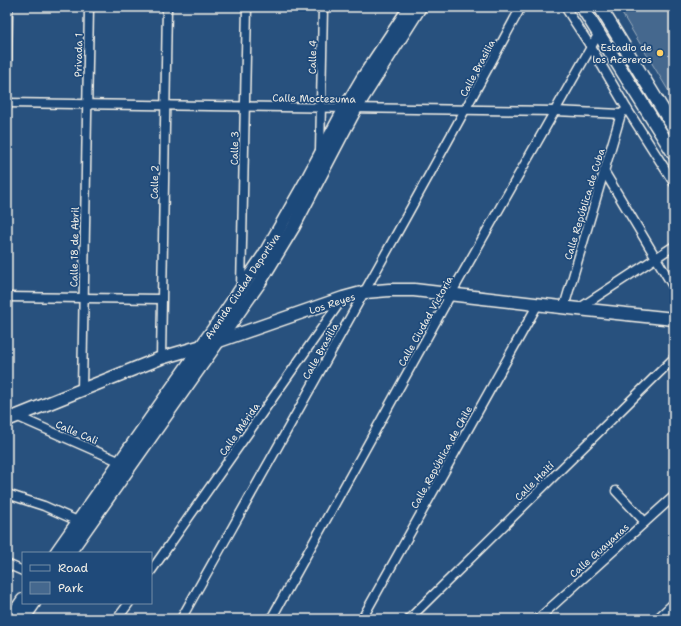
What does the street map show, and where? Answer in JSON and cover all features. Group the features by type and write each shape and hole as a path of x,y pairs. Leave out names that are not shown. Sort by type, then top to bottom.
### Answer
{"street":[{"path":"7,72 8,7"},
{"name":"Privada 1","path":"87,104 89,7"},
{"name":"Calle 2","path":"161,358 167,7"},
{"name":"Calle 3","path":"241,289 247,7"},
{"name":"Calle 4","path":"320,156 323,7"},
{"name":"Avenida Ciudad Deportiva","path":"125,464 219,341 260,282 294,226 341,136 350,108 402,13 410,7"},
{"name":"Avenida Ciudad Deportiva","path":"57,552 83,524 125,464 201,346 264,255 320,156 350,108 420,7"},
{"name":"Calle Brasilia","path":"181,619 365,292 521,7"},
{"path":"565,7 591,47 624,112 674,183"},
{"path":"582,7 674,154"},
{"path":"600,7 674,128"},
{"name":"Calle Ciudad Victoria","path":"271,619 451,294 599,34"},
{"name":"Calle Moctezuma","path":"7,103 624,112"},
{"name":"Calle 18 de Abril","path":"82,389 87,104"},
{"name":"Calle República de Cuba","path":"564,307 604,171 624,112"},
{"path":"604,171 674,288"},
{"path":"578,309 674,246"},
{"name":"Los Reyes","path":"11,418 161,358 219,341 343,298 365,292 414,290 674,319"},
{"path":"7,298 161,299"},
{"name":"Calle Mérida","path":"152,570 343,298"},
{"name":"Calle República de Chile","path":"362,619 538,304"},
{"name":"Calle Haití","path":"409,619 674,358"},
{"name":"Calle Cali","path":"11,418 125,464"},
{"path":"616,491 645,522"},
{"path":"7,494 44,506 83,524"},
{"name":"Calle Guayanas","path":"538,619 674,496"},
{"name":"Avenida Ciudad Deportiva","path":"69,552 83,524"},
{"path":"7,564 22,571"},
{"path":"10,619 22,601"},
{"path":"657,619 674,603"},
{"path":"23,619 33,604"},
{"path":"117,619 127,604"}],"green space":[{"name":"Estadio de los Acereros","path":"618,7 674,7 674,100"}],"place":[{"name":"Estadio de los Acereros","path":"660,53"}]}
